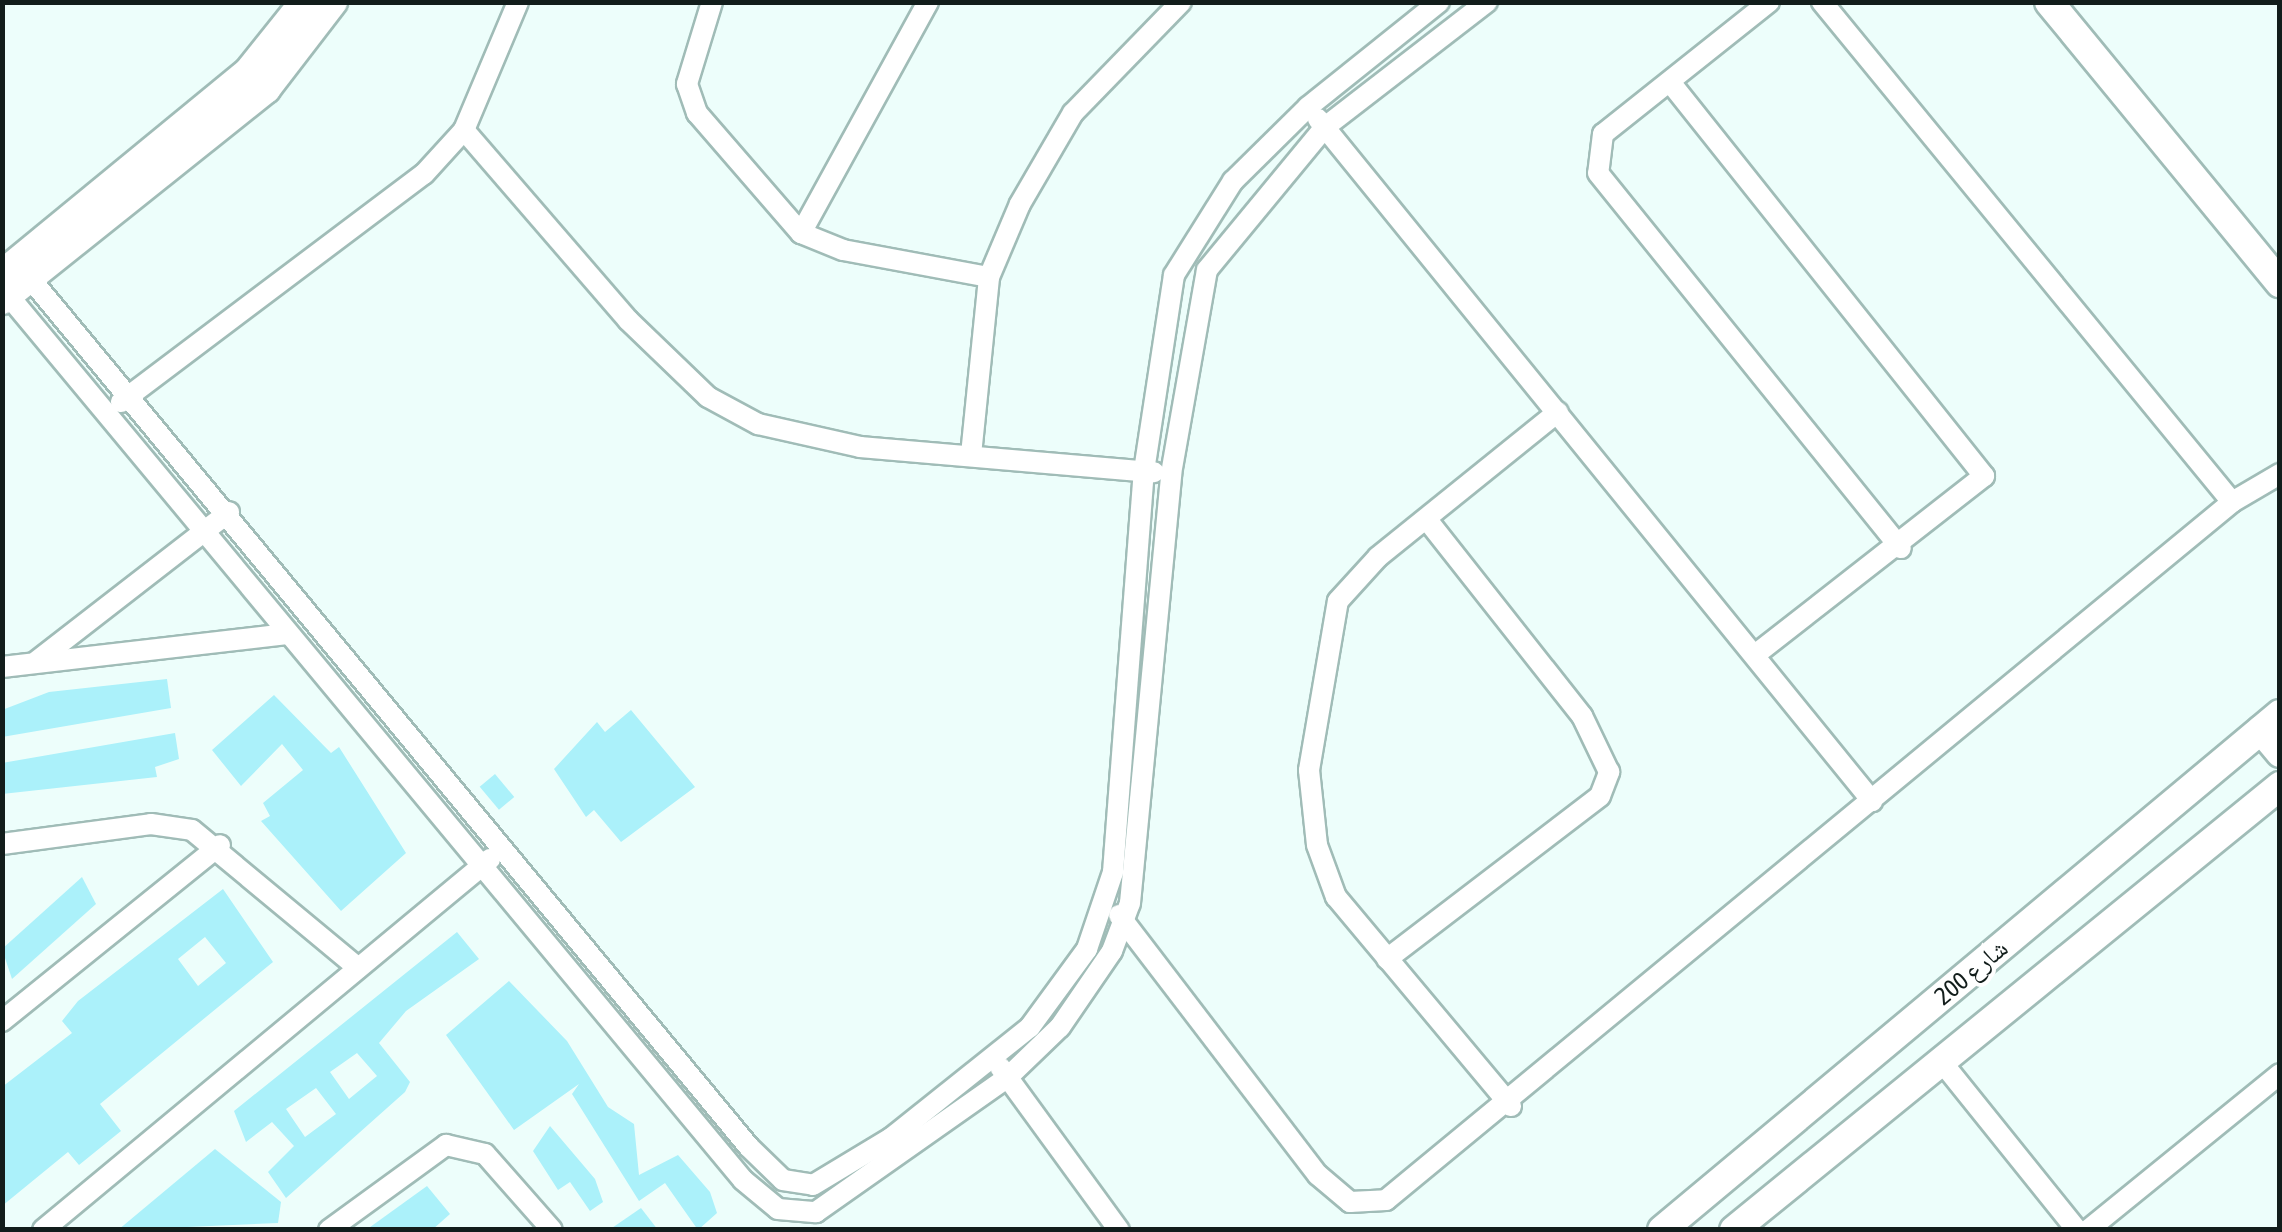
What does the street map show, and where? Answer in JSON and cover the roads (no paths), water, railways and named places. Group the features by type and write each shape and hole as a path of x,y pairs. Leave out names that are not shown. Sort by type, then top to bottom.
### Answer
{"street":[{"path":"9,278 248,72 304,2"},
{"path":"9,278 266,89 333,2"},
{"path":"108,412 424,174 464,130 518,2"},
{"path":"712,2 687,84 696,113 801,233 843,250 989,277"},
{"path":"801,233 928,2"},
{"path":"972,455 989,277 1063,127 1181,2"},
{"path":"9,278 130,395 229,512 499,851 783,1180 813,1184 837,1175 992,1058 1061,990 1106,903 1144,471 1174,275 1233,181 1308,106 1440,2"},
{"path":"9,278 108,412 286,634 743,1180 778,1209 833,1207 1008,1078 1090,990 1125,922 1171,474 1208,270 1325,127 1487,2"},
{"path":"1768,2 1603,134 1605,191 1901,548"},
{"path":"1822,2 2232,502"},
{"path":"2049,2 2280,283"},
{"path":"2067,2 2280,264"},
{"path":"1670,82 1984,476 1901,548 1756,654"},
{"path":"1308,106 1872,801"},
{"path":"464,130 628,320 708,397 806,438 1171,474"},
{"path":"1511,1106 1388,959 1323,873 1308,770 1338,601 1558,412"},
{"path":"1106,903 1125,922 1318,1175 1350,1202 1408,1188 2232,502 2280,474"},
{"path":"35,662 229,512"},
{"path":"1388,959 1600,796 1609,772 1582,716 1428,520"},
{"path":"2,667 286,634"},
{"path":"2270,722 2280,753"},
{"name":"شارع 200","path":"1662,1230 2270,722"},
{"name":"شارع 200","path":"1734,1230 2280,786"},
{"path":"2,844 152,824 220,844 358,968"},
{"path":"2,1021 220,844"},
{"path":"43,1230 499,851"},
{"path":"992,1058 1109,1226"},
{"path":"1941,1061 2078,1230"},
{"path":"2088,1230 2280,1074"},
{"path":"328,1230 446,1144 484,1154 552,1230"},
{"path":"1696,1202 1719,1230"}]}
